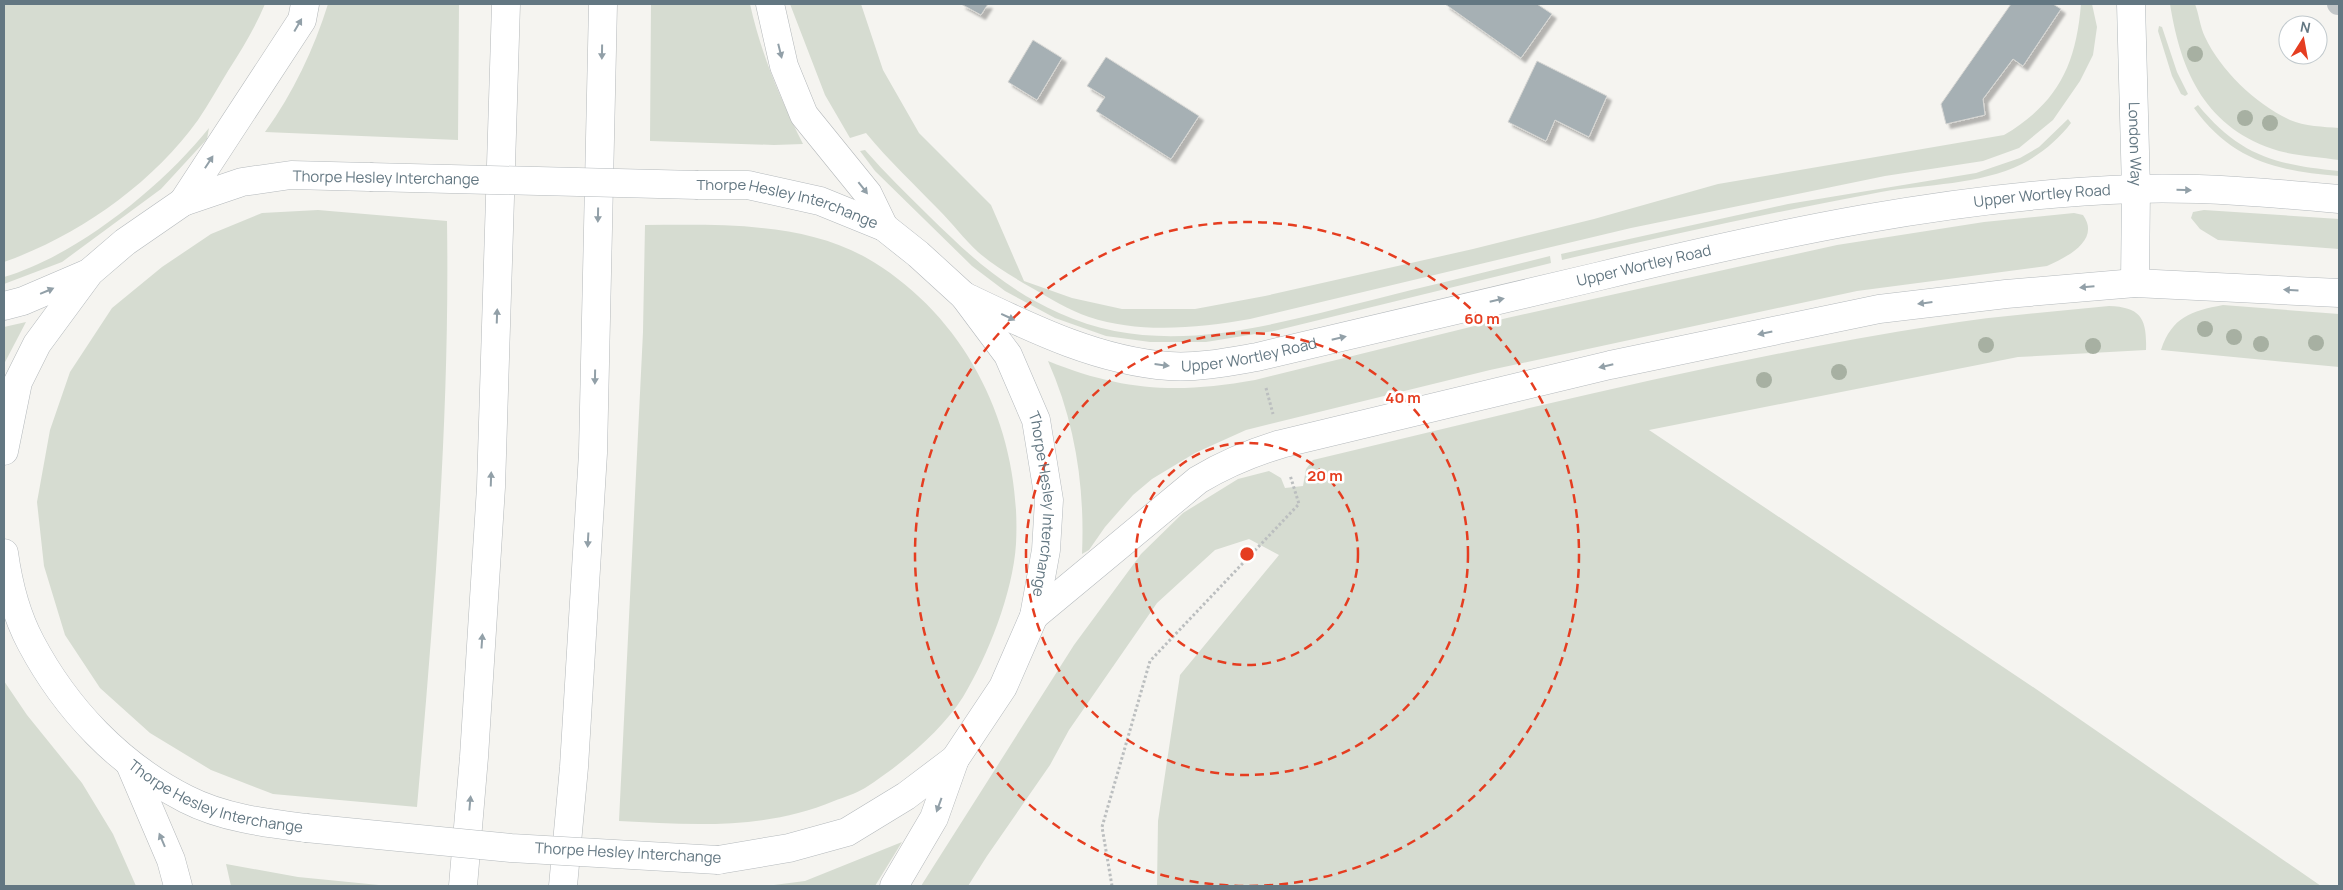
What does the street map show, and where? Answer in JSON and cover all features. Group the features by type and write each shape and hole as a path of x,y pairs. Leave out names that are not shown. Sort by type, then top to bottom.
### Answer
{"main road":[{"path":"183,202 302,20 305,4"},
{"path":"463,886 474,758 491,487 506,4"},
{"path":"563,886 574,767 593,453 603,4"},
{"path":"770,4 784,66 804,115 868,194 884,227"},
{"name":"London Way","path":"2131,4 2136,189 2135,283"},
{"name":"Thorpe Hesley Interchange","path":"4,451 18,382 37,344 90,272 125,242 183,202 242,182 291,175 748,186 820,201 884,227 918,254 964,296 1008,355 1036,420 1049,500 1046,550 1034,616 1003,687 955,759 906,796 847,832 789,848 718,860 511,848 306,828 249,821 186,800 130,764 90,728 59,687 30,642 8,582 4,553"},
{"name":"Upper Wortley Road","path":"964,296 1033,329 1130,361 1171,366 1214,364 1257,357 1665,260 1827,226 1987,200 2136,189 2258,192 2339,199"},
{"path":"4,306 23,301 90,272"},
{"path":"1034,616 1198,480 1224,464 1253,452 1281,444 1610,365 1879,309 2006,294 2135,283 2339,293"},
{"path":"4,617 30,642"},
{"path":"894,886 934,818 955,759"},
{"path":"130,764 171,860 178,886"}],"path":[{"path":"1112,886 1102,827 1150,661 1298,504 1257,357"}],"shaded area":[{"path":"4,4 265,4 248,38 202,114 159,166 136,186 86,223 32,251 4,262"},
{"path":"328,4 459,4 458,140 265,132 285,102 302,70"},
{"path":"651,4 750,4 772,76 803,144 774,145 650,141"},
{"path":"790,4 861,4 883,70 919,133 991,205 1024,281 1072,298 1122,309 1195,309 1265,296 1473,249 1594,219 1718,184 2004,135 2023,123 2038,110 2051,96 2061,80 2069,64 2074,46 2081,4 2092,4 2097,27 2093,55 2080,81 2053,120 2019,148 1983,161 1885,176 1631,228 1250,319 1210,325 1169,328 1128,326 1089,317 1052,300 984,257 866,133 850,138 825,95"},
{"path":"2170,4 2195,4 2203,33 2212,50 2230,74 2252,96 2290,120 2301,124 2339,128 2339,160 2279,151 2254,141 2233,128 2215,113 2201,95 2190,75 2181,53"},
{"path":"2159,26 2162,27 2177,72 2188,94 2185,96 2181,94 2172,76 2158,31"},
{"path":"2198,105 2229,136 2244,147 2278,161 2317,169 2339,171 2339,176 2296,171 2276,166 2240,151 2209,126 2194,108"},
{"path":"2068,119 2071,123 2061,135 2036,156 2022,164 1988,176 1953,183 1881,192 1721,224 1562,260 1561,254 1788,204 1976,173 2020,158 2039,147"},
{"path":"209,128 207,139 161,189 62,262 4,284 4,277 32,267 60,253 116,217 167,173"},
{"path":"865,150 944,231 974,258 1021,293 1059,313 1098,327 1137,334 1176,336 1215,334 1294,319 1550,256 1551,263 1274,331 1206,342 1150,342 1106,336 1055,318 1005,291 972,266 875,171 860,151"},
{"path":"318,210 447,221 446,368 443,441 435,588 417,807 273,794 211,770 150,733 100,688 65,635 44,566 37,502 50,430 70,372 112,308 162,267 211,234 262,213"},
{"path":"2204,210 2339,219 2339,249 2218,240 2200,229 2191,218 2193,212"},
{"path":"2074,213 2083,215 2087,224 2088,232 2085,240 2064,258 2047,266 1857,291 1490,370 1246,430 1195,453 1152,479 1133,495 1105,527 1089,550 1082,554 1082,504 1076,455 1065,407 1048,361 1101,379 1150,387 1200,387 1255,380 1507,318 1837,245 1984,222"},
{"path":"645,225 729,226 786,231 840,245 865,257 901,281 932,310 959,343 981,379 998,418 1009,459 1015,501 1016,544 1014,563 1005,603 998,623 981,663 963,697 931,735 878,779 850,795 782,817 755,821 701,824 619,821 643,332"},
{"path":"2223,305 2339,314 2339,367 2161,350 2171,330 2184,317 2201,310"},
{"path":"2109,306 2129,309 2140,317 2145,331 2146,350 2018,357 1649,430 2036,689 2321,886 1157,886 1158,821 1180,675 1279,555 1249,539 1215,550 1157,603 1069,730 1050,765 968,886 921,886 1074,645 1141,554 1183,513 1238,479 1269,471 1281,478 1285,488 1303,486 1306,469 1313,460 1625,386 1860,338 1939,325"},
{"path":"26,322 4,364 4,327"},
{"path":"4,681 27,715 82,783 113,834 136,886 4,886"},
{"path":"902,842 875,886 766,886 805,881"},
{"path":"226,864 298,877 389,886 231,886"}],"building":[{"path":"961,4 988,4 981,15"},
{"path":"1445,4 1537,4 1552,14 1521,58"},
{"path":"2011,4 2053,4 2061,9 2023,66 2013,59 1983,99 1985,115 1946,124 1941,104"},
{"path":"1033,40 1062,58 1037,100 1008,82"},
{"path":"1106,57 1199,116 1171,159 1096,111 1105,97 1087,86"},
{"path":"1537,61 1607,96 1589,137 1555,120 1546,141 1508,122"}]}
